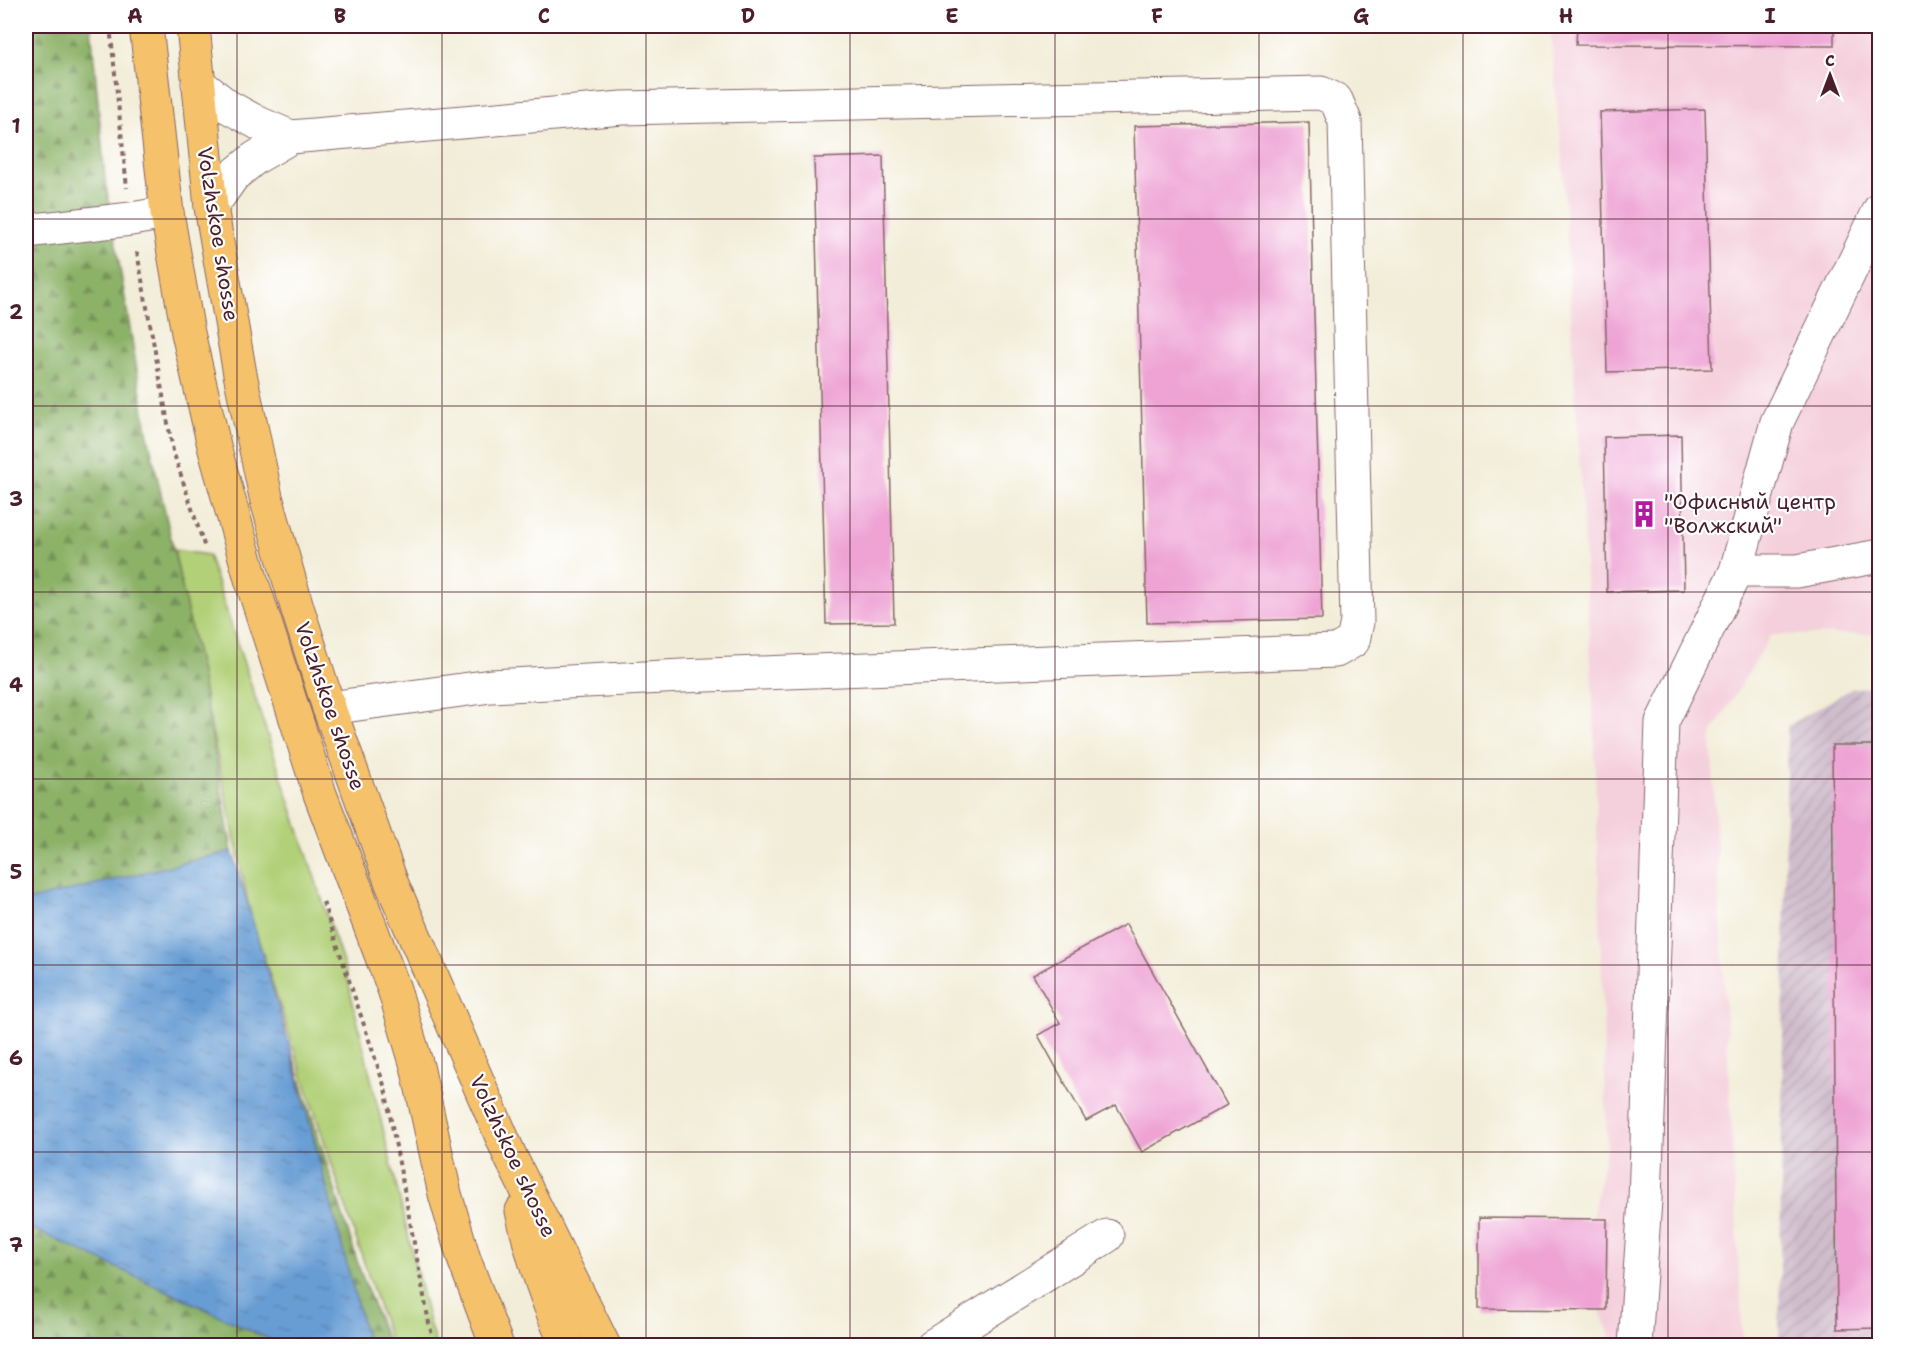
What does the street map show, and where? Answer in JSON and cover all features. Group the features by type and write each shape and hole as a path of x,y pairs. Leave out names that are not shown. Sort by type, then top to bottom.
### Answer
{"main road":[{"name":"Volzhskoe shosse","path":"146,26 166,213 188,333 215,450 251,579 320,794 394,989 417,1066 448,1205 464,1259 497,1346"},
{"name":"Volzhskoe shosse","path":"193,26 211,207 240,374 266,496 328,708 392,884 511,1158 604,1346"},
{"path":"511,1158 528,1240 550,1308 567,1346"}],"street":[{"path":"198,83 227,106 291,137"},
{"path":"211,207 233,176 255,158 291,137 622,108 1321,93 1336,100 1345,121 1357,622 1353,641 1336,651 682,676 492,686 328,708"},
{"path":"1635,1346 1645,1200 1662,722 1736,571 1777,422 1880,209"},
{"path":"26,231 166,213"},
{"path":"1736,571 1797,571 1880,556"},
{"path":"932,1346 1107,1236"}],"shaded area":[{"name":"\"Офисный центр \"Волжский\"","path":"1550,26 1879,26 1879,634 1771,635 1711,735 1743,1345 1614,1345 1582,1268 1607,1145 1593,702 1561,137"},
{"path":"1879,687 1879,1345 1779,1346 1787,726 1853,688"}],"green space":[{"path":"26,26 91,26 105,179 148,436 200,668 232,851 257,941 360,1270 388,1345 26,1345"},
{"path":"174,550 208,555 345,969 436,1345 391,1345 252,921"}],"water":[{"path":"232,851 288,1040 368,1345 281,1345 26,1226 26,901"}],"building":[{"path":"1577,26 1834,26 1834,46 1576,45"},
{"path":"1705,109 1712,369 1607,372 1600,112"},
{"path":"1309,122 1322,619 1147,623 1134,126"},
{"path":"883,156 894,623 826,624 814,158"},
{"name":"\"Офисный центр \"Волжский\"","path":"1681,435 1684,590 1607,592 1604,437"},
{"path":"1832,745 1880,745 1880,1328 1837,1329"},
{"path":"1126,924 1227,1105 1142,1152 1116,1105 1086,1121 1038,1035 1060,1023 1033,975"},
{"path":"1479,1218 1607,1219 1606,1310 1479,1309"}],"place":[{"name":"\"Офисный центр \"Волжский\"","path":"1644,514"}]}
